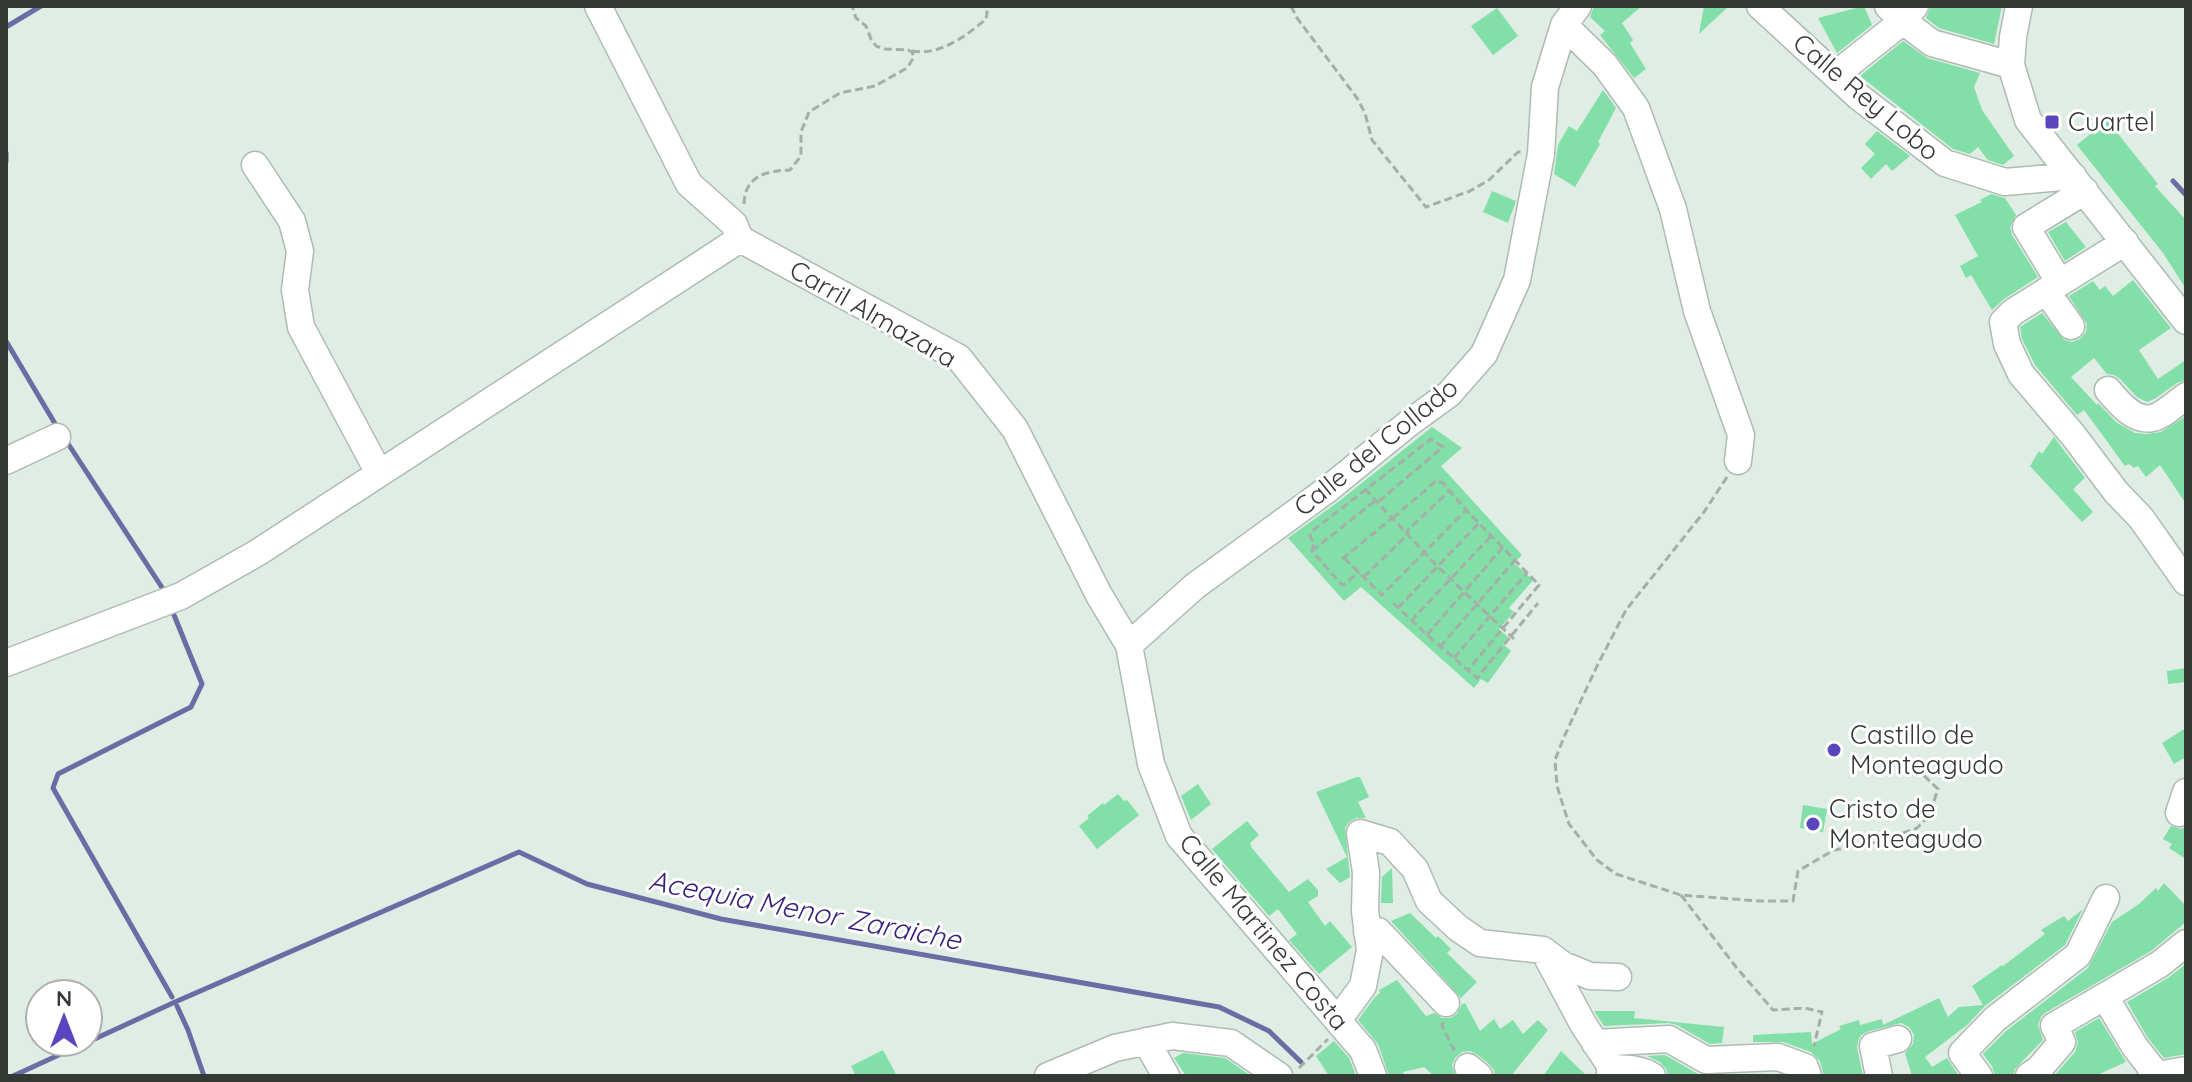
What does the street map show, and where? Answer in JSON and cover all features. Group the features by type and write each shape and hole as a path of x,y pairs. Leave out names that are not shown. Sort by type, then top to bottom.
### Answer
{"street":[{"name":"Carril Almazara","path":"598,6 689,184 737,232 959,358 1015,429 1099,595 1129,645"},
{"name":"Calle Rey Lobo","path":"1760,6 1859,97 1945,163 2005,182 2079,183"},
{"path":"2019,6 2011,65 2028,120 2186,321"},
{"path":"1835,75 1902,11 1932,43 2011,65"},
{"path":"1571,15 1636,108 1673,209 1697,311 1741,435 1738,461"},
{"name":"Calle del Collado","path":"1129,645 1195,586 1356,481 1409,423 1449,394 1484,354 1517,280 1541,154 1545,87 1571,15"},
{"path":"255,165 292,221 300,251 295,290 301,327 379,473"},
{"path":"2071,326 2026,227 2079,183"},
{"path":"6,663 181,596 257,553 737,232"},
{"path":"2125,242 2013,312 2003,322 2011,354 2030,386 2073,435 2116,492 2141,518 2186,582"},
{"path":"2108,390 2123,408 2143,418 2154,418 2186,396"},
{"path":"6,461 57,437"},
{"name":"Calle Martinez Costa","path":"1129,645 1151,764 1179,836 1363,1050 1373,1076"},
{"path":"1340,1022 1363,986 1370,950 1365,911 1366,872 1360,833 1390,842 1415,869 1429,901 1458,928 1480,943 1543,950 1563,965 1590,976 1618,977"},
{"path":"1979,1076 1962,1053 1995,1019 2078,955 2106,898"},
{"path":"1367,931 1378,931 1445,1011"},
{"path":"2029,1076 2062,1042 2054,1026 2160,964 2186,943"},
{"path":"1543,950 1583,1024 1610,1065 1610,1072 1623,1068 1652,1076"},
{"path":"2105,997 2154,1075 2186,1070"},
{"path":"1048,1076 1115,1048 1172,1036 1231,1043 1287,1074"},
{"path":"1595,1043 1669,1039 1706,1060 1778,1057 1807,1071"},
{"path":"1879,1076 1873,1046 1898,1039"},
{"path":"1146,1041 1166,1076"}],"path":[{"path":"852,6 856,18 866,26 876,46 919,52 956,42 986,19 988,6"},
{"path":"1291,6 1357,98 1365,113 1372,140 1426,207 1470,191 1489,180 1518,152 1541,154"},
{"path":"737,232 744,214 744,197 754,178 769,171 790,170 801,156 801,132 809,112 840,93 875,86 907,68 914,57 908,50"},
{"path":"1431,439 1443,447 1379,501 1312,551 1311,532 1356,481 1431,439"},
{"path":"1738,461 1704,512 1626,610 1597,666 1555,760 1557,786 1569,824 1597,860 1616,874 1681,895 1793,901 1798,871 1834,850 1878,842 1917,828 1929,816 1938,789 1916,768"},
{"path":"1356,481 1437,566 1512,638"},
{"path":"1466,510 1382,595 1343,558 1436,481 1443,483 1539,585 1468,670"},
{"path":"1364,577 1449,491"},
{"path":"1398,608 1480,523"},
{"path":"1411,621 1492,535"},
{"path":"1427,635 1503,547"},
{"path":"1312,551 1341,584 1344,585 1359,572"},
{"path":"1440,647 1516,559"},
{"path":"1454,658 1528,573"},
{"path":"1393,603 1477,678 1538,603"},
{"path":"1681,895 1773,1010 1805,1008 1822,1012 1807,1071"},
{"path":"1445,1011 1442,1026 1457,1055 1474,1071"},
{"path":"1287,1074 1340,1022"}],"building":[{"path":"1594,6 1642,6 1622,23 1646,69 1634,78 1600,35 1605,31 1590,17"},
{"path":"1704,6 1729,6 1699,34"},
{"path":"1864,6 1872,25 1837,53 1818,18"},
{"path":"1931,6 2002,6 1994,44 1939,28 1926,18"},
{"path":"1497,8 1518,36 1493,55 1471,26"},
{"path":"1903,41 1927,58 1980,73 1974,87 1982,110 2014,156 2003,165 1988,160 1978,147 1970,154 1953,149 1860,76"},
{"path":"1603,90 1616,108 1575,187 1554,174 1558,145 1569,126 1577,131"},
{"path":"2107,120 2158,184 2155,186 2186,220 2186,289 2163,253 2077,145"},
{"path":"1877,131 1910,156 1892,171 1886,164 1871,179 1861,168 1875,154 1865,144"},
{"path":"1492,191 1516,201 1508,223 1483,212"},
{"path":"1991,194 2005,198 2016,215 2010,227 2012,235 2038,277 1992,310 1971,275 1966,278 1960,266 1978,256 1955,215"},
{"path":"2066,222 2086,247 2065,261 2048,232"},
{"path":"2133,280 2171,328 2139,350 2158,379 2186,360 2186,380 2147,402 2137,397 2120,379 2107,374 2094,358 2071,377 2116,422 2135,433 2161,432 2186,416 2186,504 2160,465 2146,477 2138,466 2125,466 2084,410 2077,415 2035,365 2022,339 2020,327 2042,313 2064,340 2072,342 2080,339 2086,332 2087,324 2069,296 2093,281 2100,290 2105,286 2113,296"},
{"path":"1432,427 1462,448 1441,466 1522,555 1514,563 1533,580 1509,608 1514,612 1499,629 1508,637 1503,644 1511,651 1488,683 1481,679 1474,688 1361,587 1344,601 1288,538"},
{"path":"2054,437 2085,478 2073,489 2093,512 2082,522 2030,466 2039,451 2042,454"},
{"path":"2186,668 2186,682 2168,684 2167,671"},
{"path":"2186,728 2186,757 2174,764 2162,743"},
{"path":"1360,777 1369,797 1358,802 1366,818 1356,818 1345,828 1350,877 1340,883 1326,869 1347,857 1316,792"},
{"path":"1198,784 1211,804 1191,820 1181,796"},
{"path":"1118,794 1139,815 1097,849 1079,826 1089,818 1087,816"},
{"path":"1803,805 1827,809 1823,832 1800,828"},
{"path":"1247,821 1259,835 1250,843 1252,848 1289,892 1308,879 1318,890 1318,896 1308,902 1325,926 1330,921 1352,947 1319,974 1289,940 1297,934 1278,909 1269,916 1212,849"},
{"path":"2171,826 2186,827 2186,859 2169,848 2172,844 2163,839"},
{"path":"1392,868 1393,903 1381,903 1382,877"},
{"path":"2164,883 2186,906 2186,922 2151,951 2045,1013 2038,1025 2043,1040 2015,1069 2013,1076 1995,1076 1983,1054 2006,1031 2088,968 2112,922 2156,888 2158,891"},
{"path":"2083,909 2065,945 1925,1057 1932,1067 1947,1058 1959,1076 1912,1076 1905,1053 1913,1044 1914,1035 1909,1027 1901,1023 1861,1035 1857,1048 1863,1076 1824,1076 1820,1061 1811,1052 1783,1042 1753,1042 1753,1035 1811,1032 1812,1044 1841,1029 1839,1026 1859,1020 1860,1025 1882,1019 1883,1025 1939,998 1948,1017 1959,1007 1983,1005 1972,986 2045,934 2041,930 2064,916 2068,921"},
{"path":"1410,913 1451,949 1447,953 1477,982 1461,998 1391,921"},
{"path":"2186,964 2186,1054 2164,1058 2127,1002"},
{"path":"1397,980 1426,1016 1434,1013 1450,1018 1465,1003 1480,1031 1494,1019 1500,1029 1513,1020 1523,1034 1538,1020 1548,1030 1511,1076 1495,1076 1489,1064 1470,1051 1462,1052 1455,1058 1452,1065 1455,1076 1434,1076 1424,1067 1403,1072 1404,1076 1389,1076 1378,1044 1358,1020 1380,993 1379,990"},
{"path":"1594,1011 1635,1011 1634,1018 1724,1027 1722,1043 1710,1044 1669,1023 1604,1026"},
{"path":"2099,1018 2126,1062 2095,1076 2054,1076 2075,1052 2078,1043 2075,1032"},
{"path":"1334,1041 1349,1058 1356,1076 1329,1076 1316,1056"},
{"path":"883,1050 897,1076 856,1076 851,1066"},
{"path":"1561,1051 1587,1076 1543,1076"},
{"path":"1183,1053 1225,1058 1251,1076 1186,1076 1174,1058"},
{"path":"1665,1055 1698,1074 1718,1076 1668,1076 1660,1062 1647,1056"}],"waterway":[{"path":"6,27 41,6"},
{"path":"6,153 6,162"},
{"name":"Acequia Menor Zaraiche","path":"2173,181 2186,195"},
{"path":"6,341 57,427"},
{"path":"65,439 163,589"},
{"path":"172,610 202,684 191,707 58,774 53,788 172,997"},
{"name":"Acequia Menor Zaraiche","path":"104,1035 519,852 587,884 721,919 1219,1007 1269,1031 1301,1062"},
{"path":"177,1006 204,1076"},
{"name":"Acequia Menor Zaraiche","path":"13,1076 52,1058"}],"place":[{"name":"Cuartel","path":"2052,122"},
{"name":"Castillo de Monteagudo","path":"1834,750"},
{"name":"Cristo de Monteagudo","path":"1813,824"}]}
